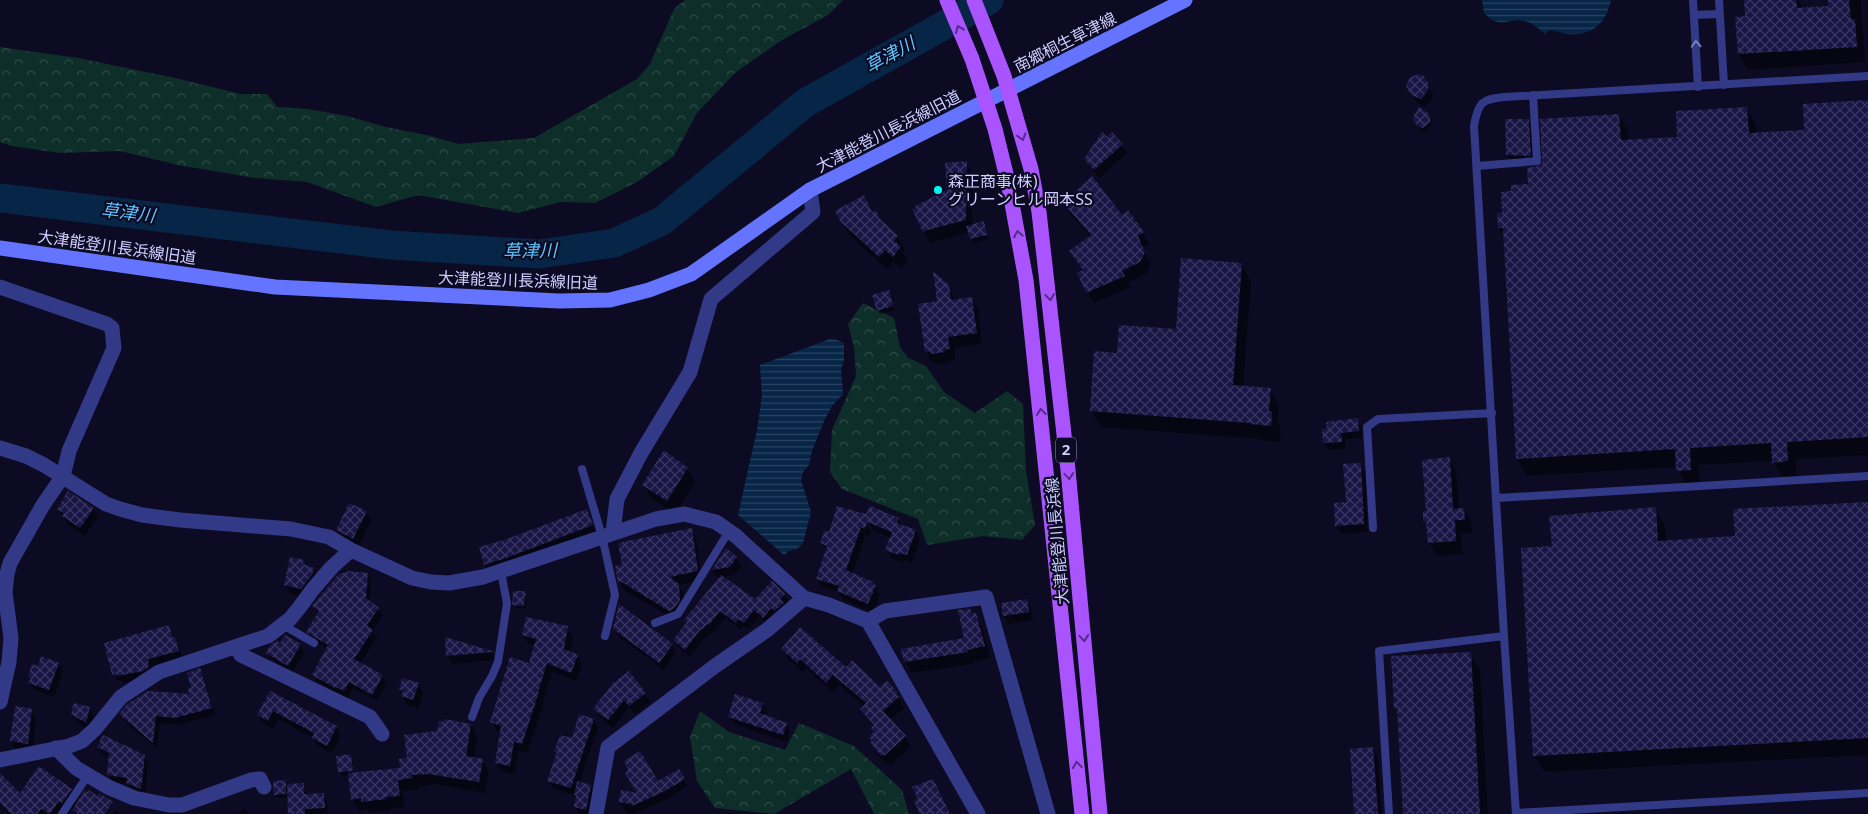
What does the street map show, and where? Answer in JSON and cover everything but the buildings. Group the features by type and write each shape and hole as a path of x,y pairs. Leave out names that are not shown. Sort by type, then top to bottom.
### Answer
{"main road":[{"name":"2","path":"947,0 972,59 986,101"},
{"name":"2","path":"974,0 1009,90"},
{"name":"大津能登川長浜線","path":"1009,90 1031,169 1040,212 1069,480 1100,814"},
{"name":"大津能登川長浜線","path":"986,101 1002,152 1026,280 1082,814"}],"street":[{"name":"南郷桐生草津線","path":"986,101 1185,0"},
{"name":"大津能登川長浜線旧道","path":"0,248 275,287 559,301 610,300 649,290 691,274 810,190 986,101"},
{"path":"607,534 617,498 641,453 690,372 711,299 813,212 810,190"},
{"path":"0,287 100,320 112,328 114,348 69,451 63,476 43,505 10,563 5,592 11,638 9,662 0,702"},
{"path":"0,448 26,456 63,476 106,504 142,515 291,529 329,538 350,550 412,578 431,582 449,583 501,572 607,534 656,519 684,514 699,516 716,522 729,531 804,598 829,605 868,621 978,814"},
{"path":"0,760 82,741 121,697 159,672 268,636 283,625 299,608 312,588 350,550"},
{"path":"868,621 885,611 986,597 1048,814"},
{"path":"596,814 608,747 715,666 767,630 804,598"},
{"path":"236,647 241,655 370,717 382,734"},
{"path":"56,748 76,768 108,787 134,798 169,805 182,804 251,780 260,779 264,787"}],"lane":[{"path":"1693,0 1698,87"},
{"path":"1719,0 1724,85"},
{"path":"1694,15 1719,14"},
{"path":"1868,76 1488,99 1480,106 1476,114 1474,126 1516,813 1868,793"},
{"path":"1477,166 1537,161 1533,95"},
{"path":"1373,528 1367,427 1378,419 1492,413"},
{"path":"582,469 607,534 615,595 605,636"},
{"path":"1497,498 1868,476"},
{"path":"655,623 678,614 729,531"},
{"path":"472,716 479,698 498,662 507,603 501,572"},
{"path":"283,625 314,643"},
{"path":"1389,814 1379,650 1504,636"},
{"path":"62,814 88,775"}],"green space":[{"path":"685,0 843,0 828,15 782,40 736,72 697,113 674,156 637,182 595,203 561,202 518,213 418,195 376,207 307,182 255,178 178,165 120,151 60,153 12,146 0,142 0,47 78,58 241,94 267,94 277,107 308,109 347,116 458,144 534,138 637,79 650,64 674,9"},
{"path":"863,303 894,318 900,347 908,358 926,366 944,392 975,413 1007,391 1023,404 1026,471 1035,525 1022,540 983,536 927,545 918,519 842,489 830,472 832,430 856,376 854,347 848,324"},
{"path":"700,711 729,732 785,750 799,723 854,746 902,790 909,814 874,814 851,769 774,814 715,808 697,781 690,737"}],"water":[{"path":"1482,0 1611,0 1606,16 1597,27 1577,34 1549,30 1545,34 1525,21 1495,21 1484,13"},
{"path":"830,339 844,343 844,360 841,369 843,394 832,406 824,421 812,451 809,465 803,472 801,480 811,512 803,543 797,549 789,551 784,555 738,515 757,430 762,396 760,365"}],"waterway":[{"name":"草津川","path":"0,198 391,245 540,254 614,243 662,221 805,103 989,0"}],"place":[{"name":"森正商事(株) グリーンヒル岡本SS","path":"938,190"}]}
